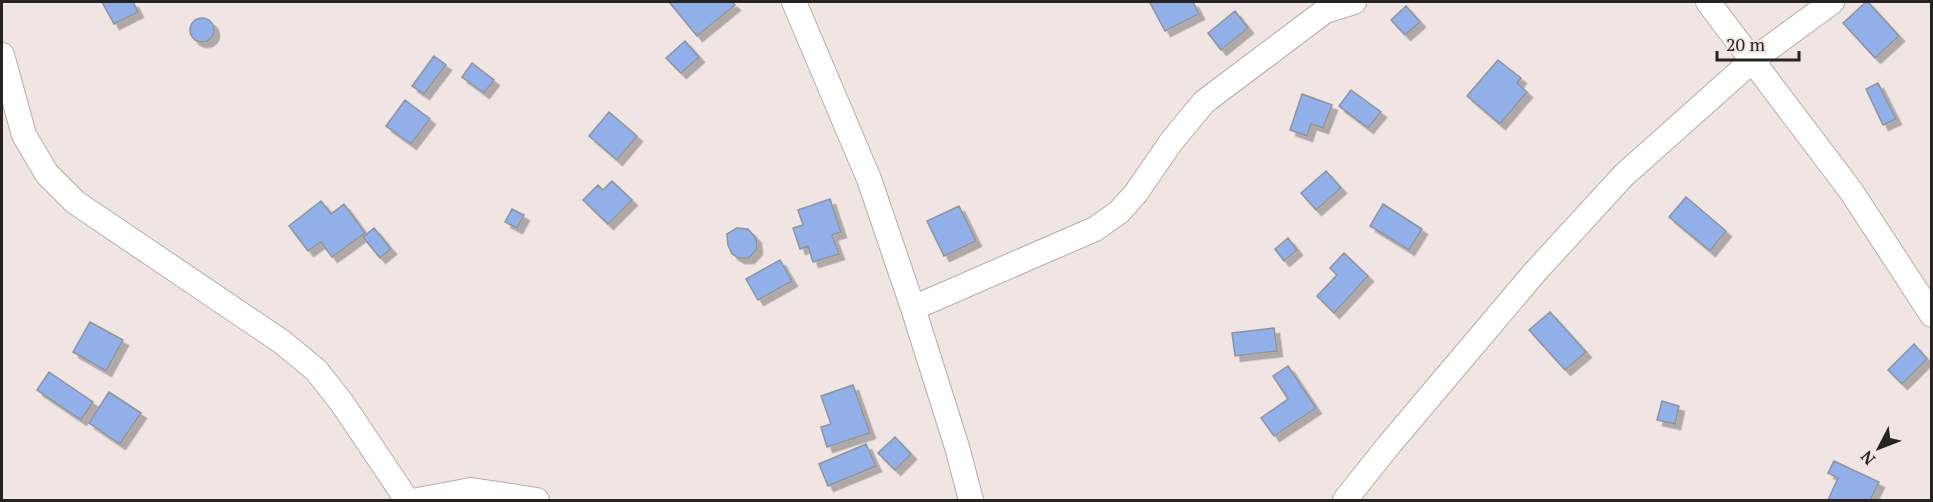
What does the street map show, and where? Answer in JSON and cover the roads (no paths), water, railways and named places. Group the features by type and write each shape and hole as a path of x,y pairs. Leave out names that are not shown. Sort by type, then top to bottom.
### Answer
{"street":[{"path":"794,2 870,179 957,447 971,501"},
{"path":"913,308 1095,229 1119,212 1137,193 1171,142 1204,102 1323,6 1354,2"},
{"path":"1708,2 1851,191 1932,315"},
{"path":"1345,501 1388,446 1535,272 1624,175 1753,60 1833,2"},
{"path":"2,55 24,135 47,174 75,202 282,342 315,370 342,403 407,501"},
{"path":"418,501 471,490 537,501"}]}
